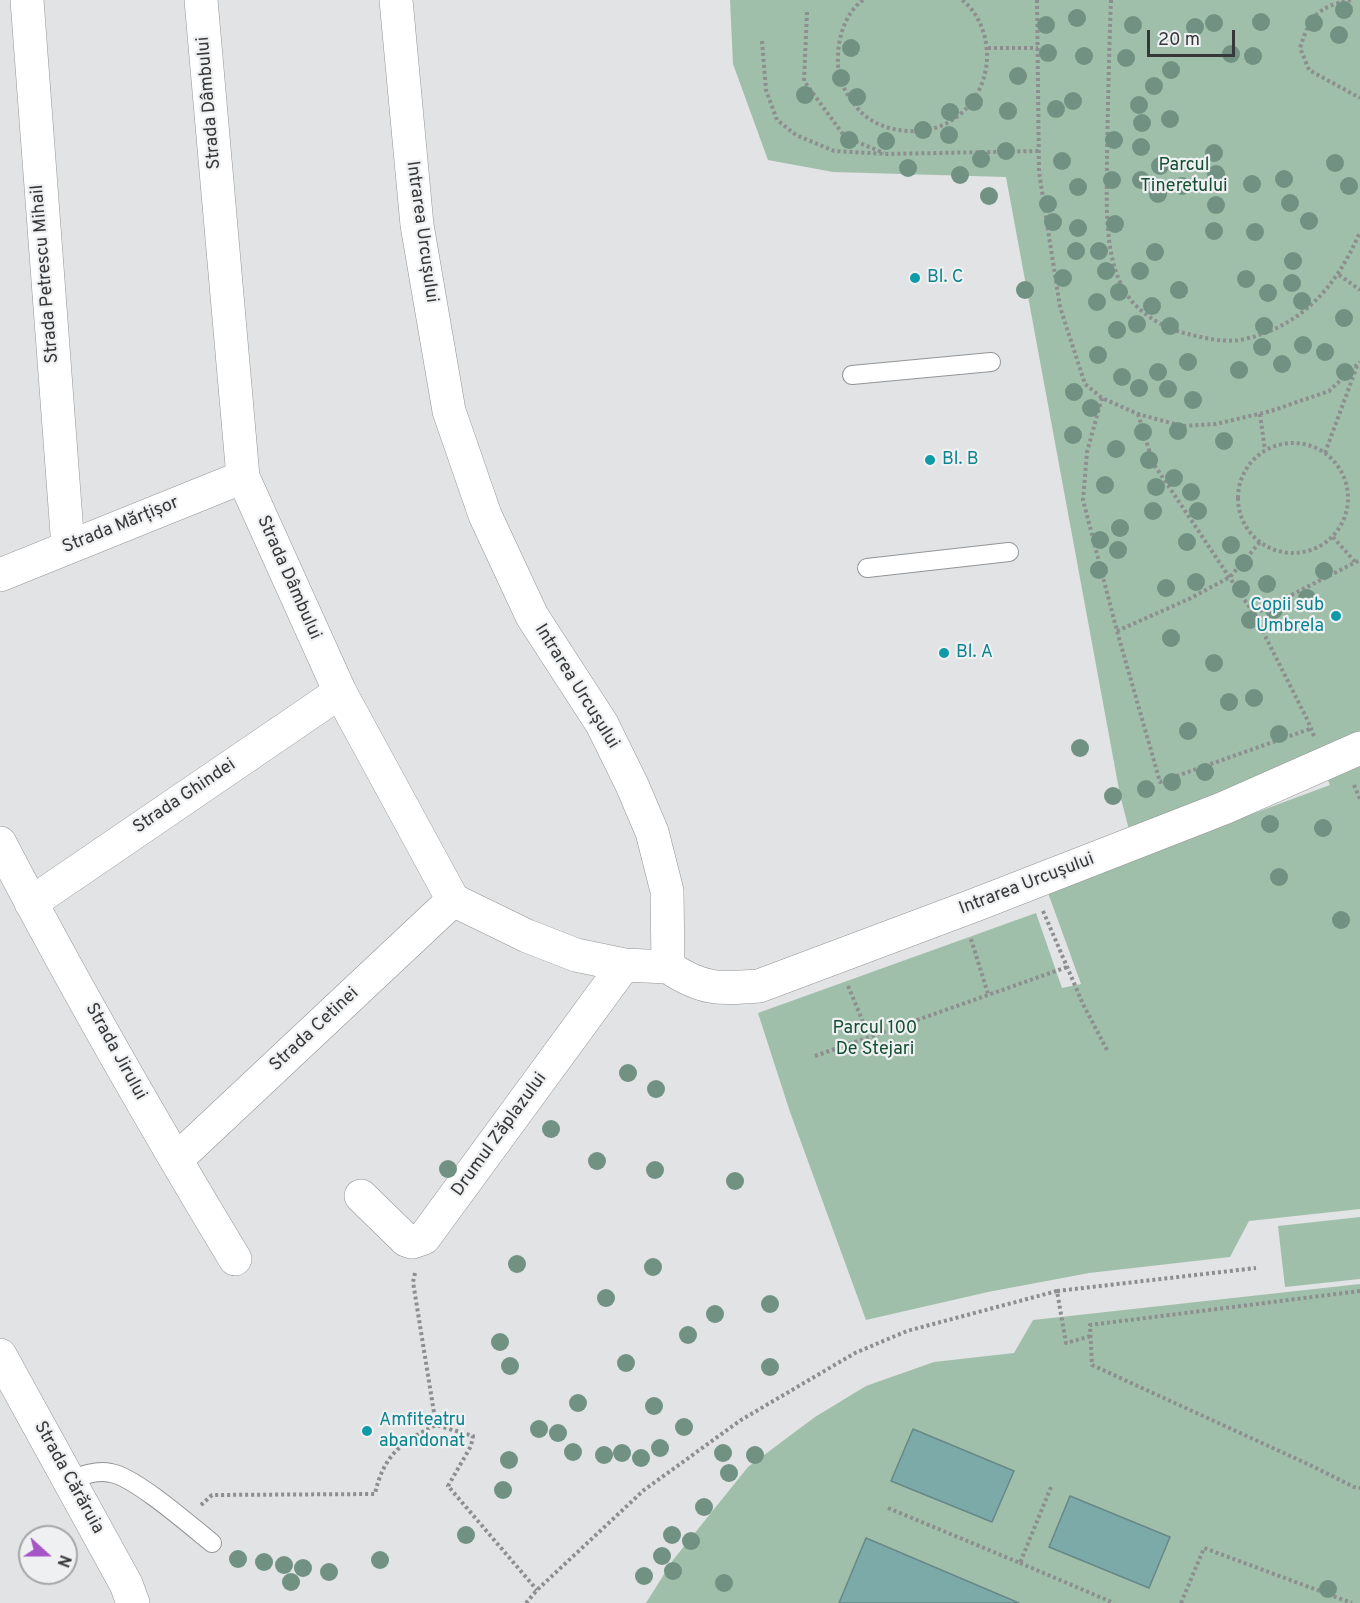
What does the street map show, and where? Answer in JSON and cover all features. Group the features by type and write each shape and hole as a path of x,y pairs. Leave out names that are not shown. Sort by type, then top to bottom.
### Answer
{"street":[{"name":"Strada Petrescu Mihail","path":"27,0 68,547"},
{"name":"Strada Dâmbului","path":"201,0 243,477 340,692 453,900"},
{"name":"Intrarea Urcușului","path":"396,0 417,225 449,411 485,515 532,616 602,724 652,832 667,891 668,967 689,981 721,988 759,986 1224,808 1360,748"},
{"name":"Strada Mărțișor","path":"0,576 243,477"},
{"name":"Strada Ghindei","path":"31,903 340,692"},
{"name":"Strada Jirului","path":"0,843 31,903 176,1160 235,1259"},
{"path":"453,900 527,936 576,955 624,965 668,967"},
{"name":"Strada Cetinei","path":"176,1160 453,900"},
{"name":"Drumul Zăplazului","path":"361,1196 406,1240 412,1242 424,1238 624,965"},
{"name":"Strada Cărăruia","path":"0,1355 126,1584 133,1603"}],"lane":[{"path":"852,375 992,362"},
{"path":"867,568 1009,552"},
{"path":"69,1480 90,1473 111,1473 131,1481 212,1543"}],"path":[{"path":"863,0 844,24 837,47 838,73 848,96 865,116 887,128 912,132 937,128 959,116 977,97 986,73 988,48 981,24 968,4 962,0"},
{"path":"1037,0 1039,172 1060,307 1085,384 1102,398 1138,414 1182,426 1216,424 1260,414 1329,391 1359,363"},
{"path":"1111,0 1107,202 1112,258 1122,288 1139,311 1178,332 1218,341 1244,339 1268,332 1297,317 1319,298 1338,275 1360,232"},
{"path":"1351,0 1321,9 1306,26 1299,48 1309,70 1360,98"},
{"path":"807,12 804,81 845,136 887,154"},
{"path":"762,41 766,90 777,120 796,135 834,152 887,154 1039,151"},
{"path":"988,48 1038,48"},
{"path":"1338,275 1360,290"},
{"path":"1325,453 1359,363"},
{"path":"1102,398 1087,452 1083,500 1160,782 1310,729"},
{"path":"1138,414 1153,463 1254,614 1308,721 1326,764"},
{"path":"1260,414 1265,450"},
{"path":"1295,443 1311,446 1325,453 1339,466 1347,484 1348,502 1344,521 1333,537 1319,547 1303,553 1286,554 1270,549 1245,526 1239,510 1238,492 1242,476 1252,461 1265,450 1280,444 1295,443"},
{"path":"1254,614 1358,561 1333,537"},
{"path":"1117,631 1189,599 1230,577 1260,542"},
{"path":"1027,885 1043,910 1083,1004 1107,1050"},
{"path":"970,937 988,994"},
{"path":"815,1056 1067,967"},
{"path":"846,981 869,1036"},
{"path":"526,1603 644,1490 741,1420 855,1353 907,1331 1058,1291 1256,1268"},
{"path":"412,1282 436,1425"},
{"path":"1058,1291 1066,1343 1091,1336"},
{"path":"1360,1291 1090,1325 1092,1365 1360,1488"},
{"path":"212,1495 375,1494 379,1478 393,1453 412,1436 436,1425 473,1436 471,1446 448,1486 537,1590"},
{"path":"1020,1563 1051,1486"},
{"path":"888,1508 1114,1603"},
{"path":"1181,1603 1204,1548 1352,1603"}],"green space":[{"path":"730,0 1360,0 1360,1209 1249,1221 1230,1257 1089,1273 988,1292 866,1320 790,1112 758,1013 1036,913 1062,988 1081,984 1047,890 1330,785 1325,773 1134,849 1120,795 1006,177 833,172 768,160 733,64"},
{"path":"1360,1217 1360,1279 1285,1287 1278,1226"},
{"path":"1360,1284 1360,1603 646,1603 673,1560 748,1467 815,1417 866,1386 934,1362 1014,1353 1033,1320"}],"water":[{"path":"913,1429 1014,1471 992,1522 891,1481"},
{"path":"1070,1496 1170,1537 1149,1588 1049,1547"},
{"path":"866,1538 1019,1603 839,1603"}],"place":[{"name":"Bl. C","path":"915,278"},
{"name":"Bl. B","path":"930,460"},
{"name":"Copii sub Umbrela","path":"1336,616"},
{"name":"Bl. A","path":"944,653"},
{"name":"Amfiteatru abandonat","path":"367,1431"}],"park label":[{"name":"Parcul Tineretului","path":"1184,176"},
{"name":"Parcul 100 De Stejari","path":"875,1039"}]}
